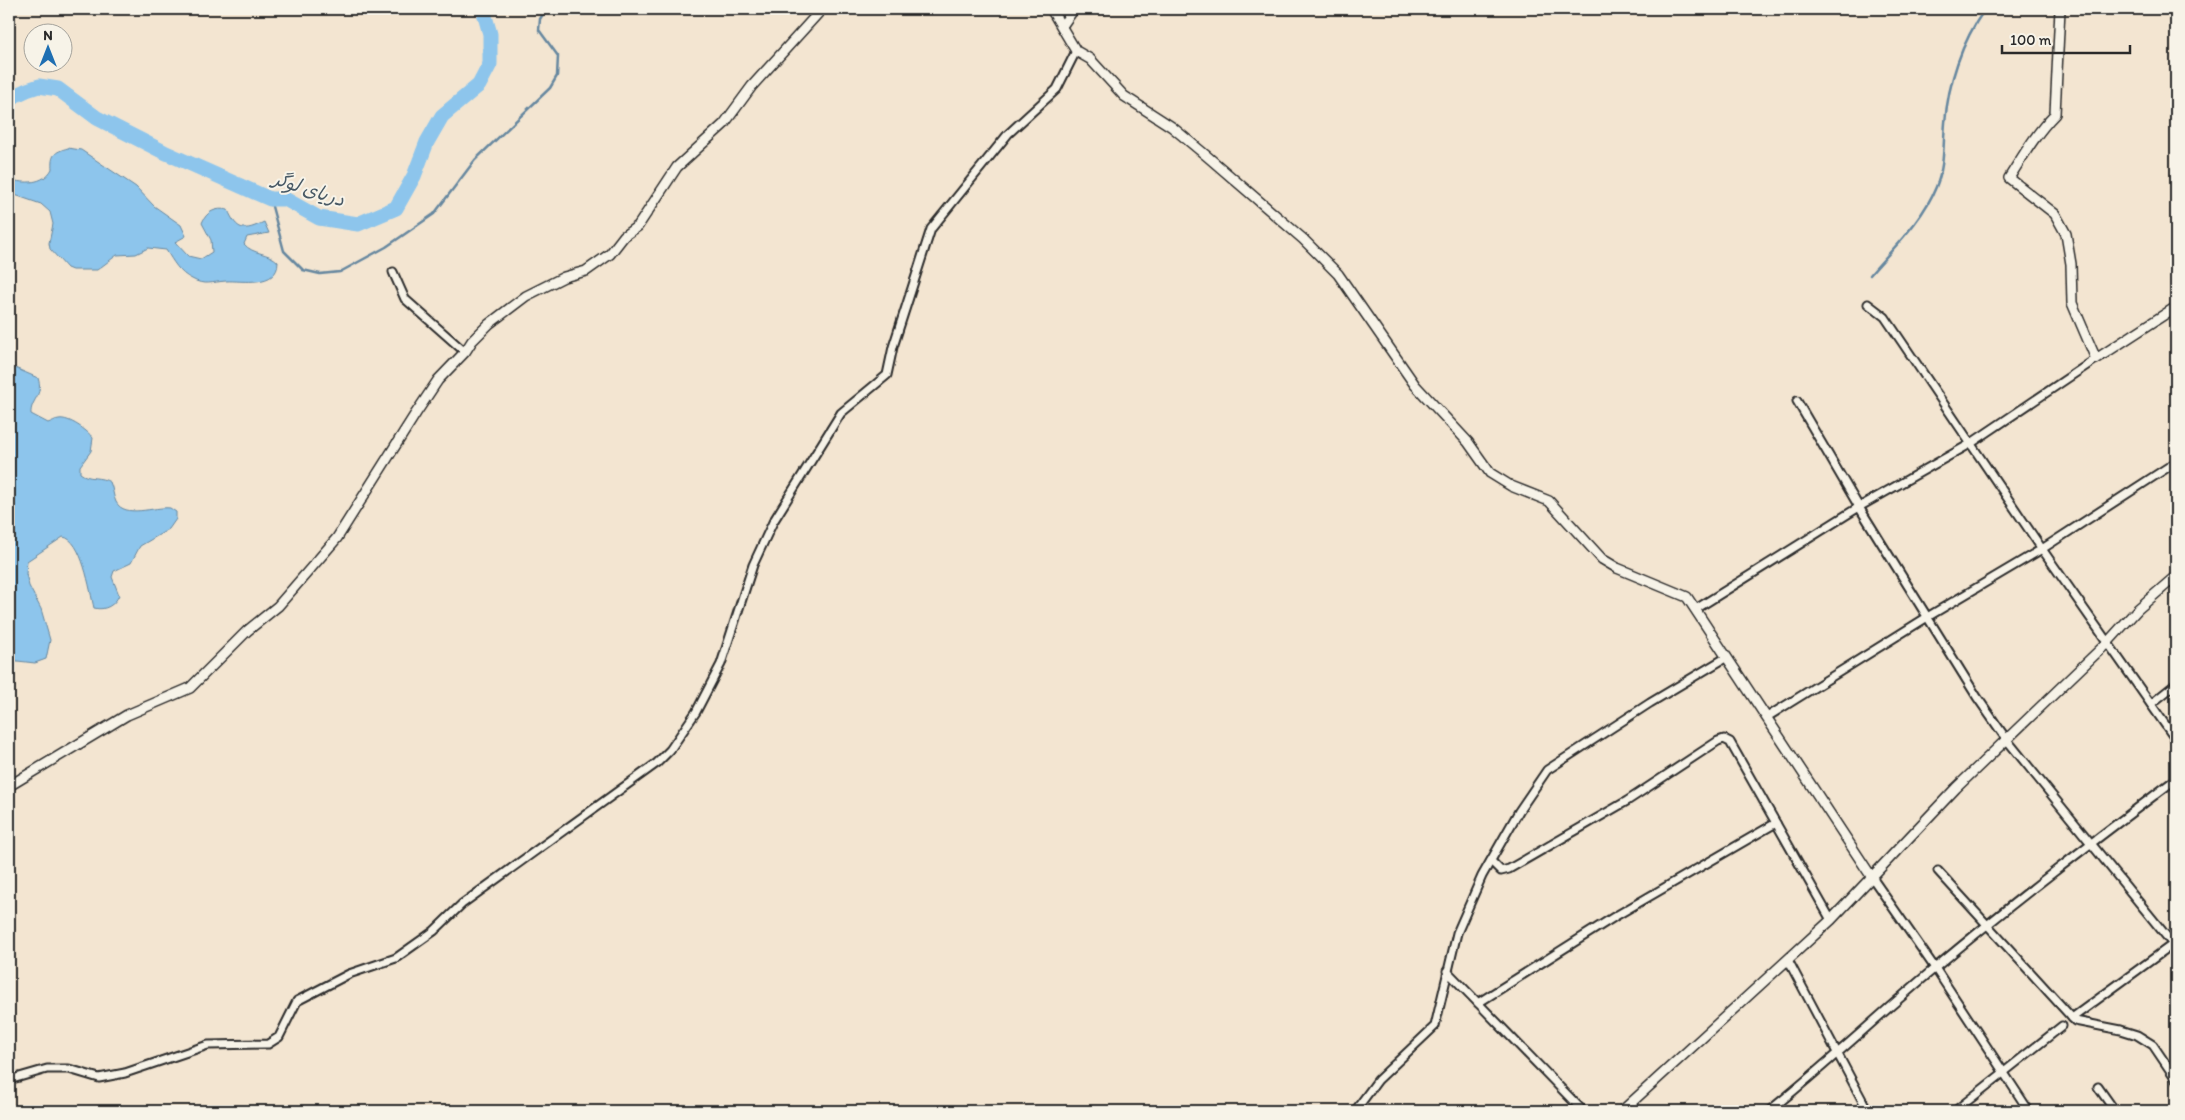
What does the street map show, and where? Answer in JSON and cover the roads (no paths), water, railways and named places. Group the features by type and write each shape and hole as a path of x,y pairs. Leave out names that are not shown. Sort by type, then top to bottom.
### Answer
{"street":[{"path":"9,786 138,709 176,696 190,688 247,631 278,606 337,538 438,380 485,328 526,296 564,277 586,272 610,254 624,236 638,226 676,167 724,124 752,86 822,9"},
{"path":"1051,9 1076,51 1090,59 1124,96 1172,127 1261,201 1338,274 1415,385 1468,442 1490,473 1511,486 1549,501 1602,559 1617,568 1687,598 2029,1111"},
{"path":"1062,26 1074,9"},
{"path":"2060,9 2055,114 2037,133 2026,155 2009,178 2055,214 2066,234 2071,264 2072,303 2096,359"},
{"path":"9,1080 54,1069 70,1069 99,1078 125,1073 208,1044 268,1044 279,1037 297,1001 349,974 396,958 434,932 462,904 657,763 670,750 696,712 721,664 753,565 773,522 841,413 887,375 893,347 932,229 1008,134 1057,89 1076,51"},
{"path":"394,272 405,299 464,352"},
{"path":"1868,304 1885,317 2042,549 2176,740"},
{"path":"1696,609 1859,507 1970,444 2176,307"},
{"path":"1797,401 1859,507 1929,616 1977,697 2007,740 2090,844 2175,945 2072,1018"},
{"path":"1768,718 1929,616 2042,549 2176,462"},
{"path":"1622,1111 1831,920 1873,879 1956,788 2107,643 2138,609 2176,576"},
{"path":"1355,1111 1378,1080 1435,1026 1457,933 1491,861 1519,811 1547,770 1642,708 1727,657"},
{"path":"2151,704 2176,684"},
{"path":"1491,861 1501,871 1509,869 1627,801 1718,741 1724,739 1730,742 1831,920"},
{"path":"1769,1111 1839,1054 1935,968 2090,844 2176,779"},
{"path":"1478,1003 1614,917 1776,823"},
{"path":"1938,871 2072,1018 2080,1023 2121,1030 2153,1045 2176,1079"},
{"path":"1788,960 1868,1111"},
{"path":"1447,971 1583,1111"},
{"path":"1954,1111 2004,1074 2062,1026"},
{"path":"2098,1086 2115,1111"}],"water":[{"path":"68,148 81,150 136,187 154,206 181,225 186,236 175,242 188,256 201,259 212,252 211,240 202,223 212,211 219,209 228,210 238,226 242,228 264,222 269,233 247,237 244,244 248,248 278,262 276,270 272,276 258,281 200,282 183,273 166,250 148,248 136,254 117,255 97,270 72,270 67,268 50,249 49,243 53,224 50,212 41,204 9,193 10,180 33,182 44,178 52,169 54,155"},
{"path":"15,368 38,378 39,389 31,409 31,414 48,423 58,419 68,420 83,428 93,438 91,451 80,466 80,473 87,477 110,482 116,502 126,510 141,511 170,508 176,512 176,519 169,529 140,546 131,563 114,571 112,577 119,595 106,608 94,608 84,567 80,556 70,540 63,537 27,561 26,574 29,586 41,609 50,640 46,659 35,663 9,660 9,370"}],"waterway":[{"name":"دریای لوگر","path":"9,103 14,96 39,86 58,89 97,118 164,152 270,199 285,199 319,218 358,224 396,208 414,176 427,142 442,116 479,85 490,64 490,34 483,9"},
{"path":"270,199 284,251 303,270 320,274 340,272 386,247 434,214 475,160 550,88 557,76 558,56 539,30 540,19 546,9"},
{"path":"1870,275 1915,222 1936,187 1942,163 1945,123 1953,78 1969,35 1985,9"}]}
